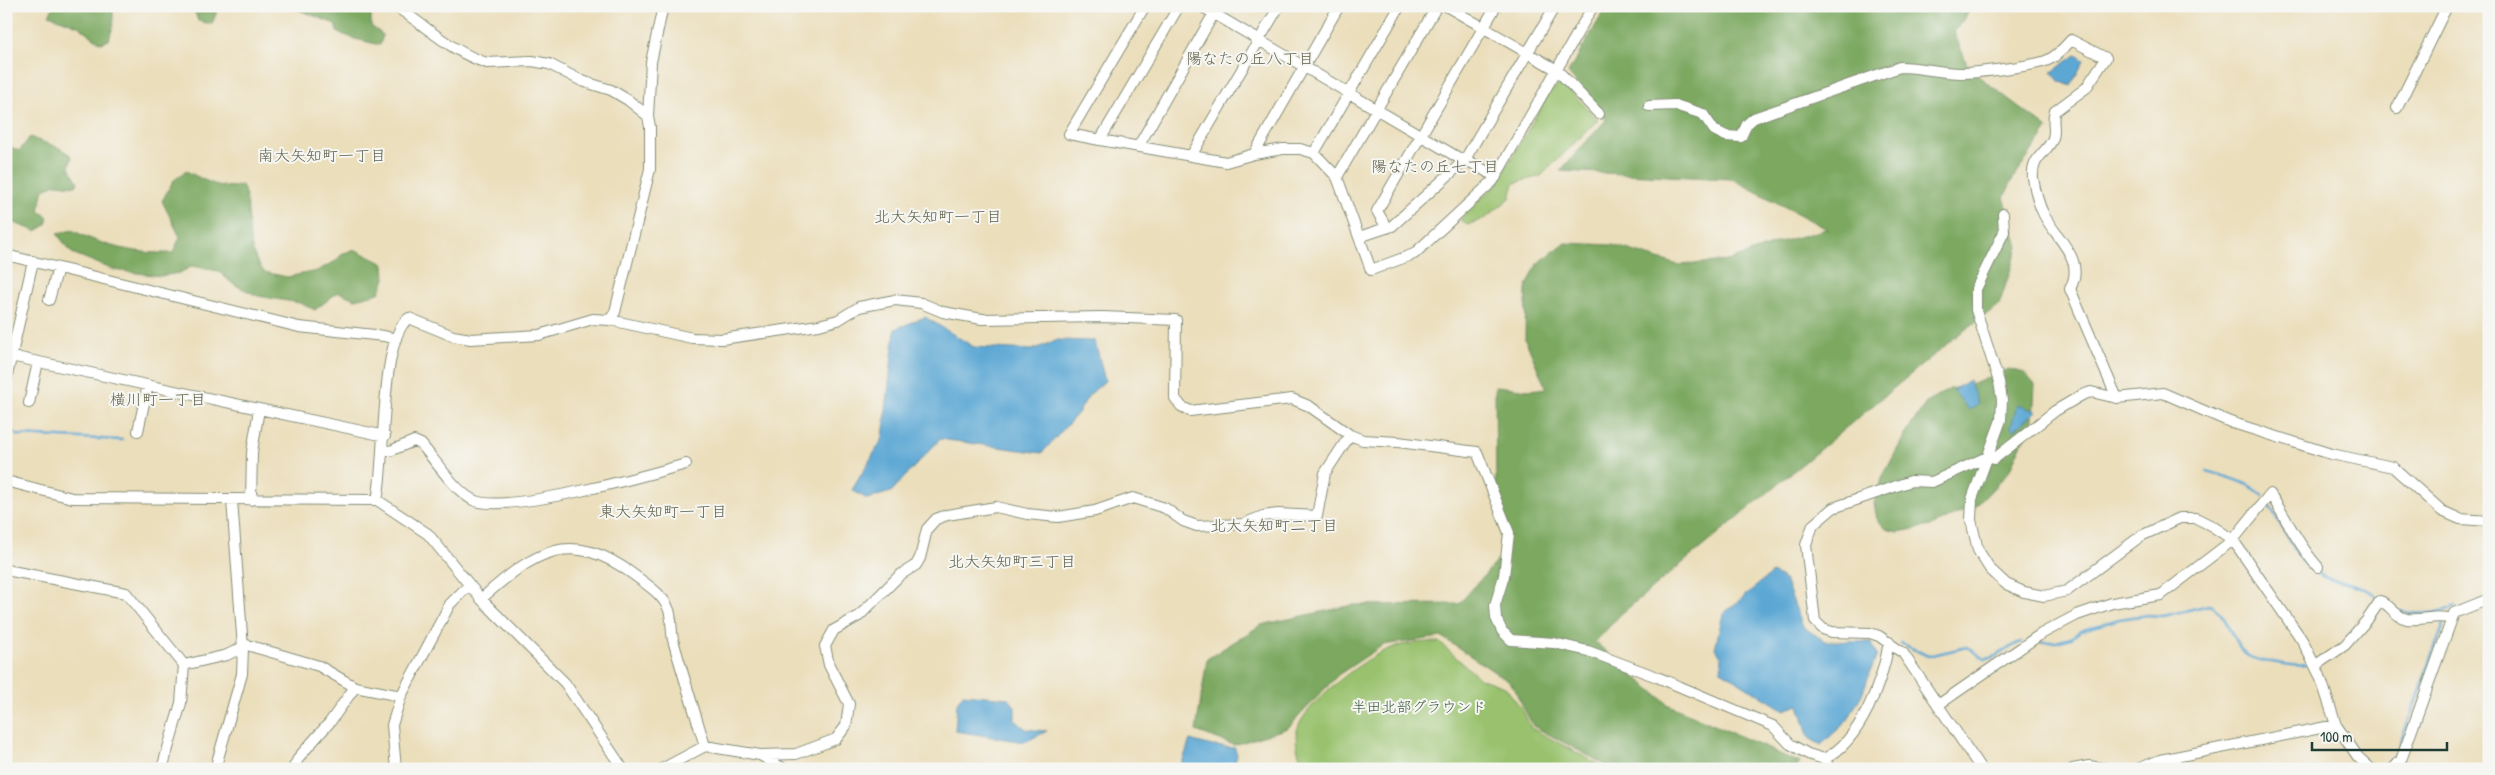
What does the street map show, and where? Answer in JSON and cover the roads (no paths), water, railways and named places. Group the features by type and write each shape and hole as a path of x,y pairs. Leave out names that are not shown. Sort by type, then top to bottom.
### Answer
{"street":[{"path":"396,6 453,46 481,62 532,61 549,64 582,81 611,90 628,100 648,116"},
{"path":"610,320 615,312 647,185 650,149 648,116 652,62 663,6"},
{"path":"1145,6 1069,134 1226,162 1254,154 1283,149 1300,149 1314,153 1337,177 1372,270 1414,254 1496,176 1593,6"},
{"path":"1100,140 1179,6"},
{"path":"1201,6 1216,10 1259,39 1465,160 1496,176"},
{"path":"1191,156 1279,6"},
{"path":"1254,154 1339,6"},
{"path":"1314,153 1400,6"},
{"path":"1337,177 1437,6"},
{"path":"1446,6 1557,70 1599,114"},
{"path":"1387,228 1376,210 1496,6"},
{"path":"1360,238 1392,226 1465,160 1555,6"},
{"path":"2397,108 2447,6"},
{"path":"1138,147 1216,10"},
{"path":"1649,106 1675,105 1704,114 1714,130 1726,136 1741,137 1747,124 1754,118 1900,67 1921,67 1962,73 2019,66 2046,61 2059,53 2071,40 2106,58 2086,88 2054,111 2053,139 2037,159 2033,170 2038,200 2044,214 2074,261 2076,278 2070,289 2117,398"},
{"path":"2003,214 2004,232 1976,289 1975,299 1976,310 1999,382 2002,400 2001,420 1972,499 1971,520 1973,536 1990,569 2006,584 2024,592 2044,596 2067,591 2142,536 2180,518 2196,518 2233,540 2302,640 2316,665 2336,725 2358,757 2371,769"},
{"path":"6,254 299,327 384,336 396,339"},
{"path":"6,380 9,356 33,262"},
{"path":"49,300 58,268"},
{"path":"377,500 384,436 387,376 402,322 409,318 453,336 470,339 530,337 586,320 610,320 692,338 722,339 820,325 838,320 859,307 895,300 921,303 943,312 982,319 1103,317 1176,320 1176,398 1181,406 1190,411 1292,399 1310,406 1350,435 1371,441 1472,449 1480,456 1483,471 1509,533 1504,576 1495,605 1496,618 1502,631 1511,640 1554,643 1588,651 1657,677 1773,726 1790,744 1808,754 1824,758 1830,769"},
{"path":"9,356 384,436"},
{"path":"29,402 38,362"},
{"path":"138,432 148,385"},
{"path":"1989,456 1994,459 2054,411 2082,395 2091,392 2117,398 2163,393 2170,394 2230,422 2331,454 2392,467 2442,512 2460,519 2489,521"},
{"path":"251,500 252,452 259,409"},
{"path":"662,769 705,746 760,755 796,754 840,735 847,720 849,704 829,665 825,646 834,630 859,616 900,575 916,565 920,558 927,530 936,519 947,515 996,507 1027,514 1065,516 1095,510 1134,498 1165,508 1184,521 1197,526 1243,524 1263,516 1278,514 1317,516 1325,473 1350,435"},
{"path":"382,450 390,451 414,442 421,444 461,491 478,502 551,498 686,464"},
{"path":"1981,769 1903,653 1889,642 1870,633 1832,632 1823,629 1815,621 1806,545 1813,525 1833,508 1911,481 1932,482 1954,474 1989,456"},
{"path":"6,481 72,498 377,500 428,534 469,585 565,683 623,769"},
{"path":"1938,705 2041,634 2077,615 2112,603 2161,595 2233,540 2270,494 2293,529 2300,545 2318,567"},
{"path":"215,769 241,680 243,648 232,500"},
{"path":"481,598 514,570 548,553 568,548 591,550 620,565 661,597 669,610 672,637 705,746"},
{"path":"6,570 126,593 184,665 181,703 162,769"},
{"path":"396,769 392,725 401,696 450,604 469,585"},
{"path":"2393,769 2401,760 2451,619 2458,611 2489,599"},
{"path":"2316,665 2345,645 2367,620 2380,601 2397,615 2407,619 2441,616 2451,619"},
{"path":"1824,758 1849,736 1862,720 1886,664 1889,642"},
{"path":"184,665 226,655 247,646 319,666 355,687 401,696"},
{"path":"293,769 299,758 330,722 355,687"},
{"path":"2138,769 2160,760 2336,725"},
{"path":"760,755 784,769"},
{"path":"2073,769 2089,766 2107,769"}],"water":[{"path":"2076,55 2084,60 2071,86 2059,81 2052,72"},
{"path":"925,317 974,347 1032,350 1058,340 1095,341 1105,381 1089,395 1078,413 1042,453 940,439 891,492 867,499 852,490 883,438 895,329"},
{"path":"1969,380 1978,405 1969,410 1953,390"},
{"path":"2017,405 2037,411 2014,430 2011,427"},
{"path":"1772,573 1785,580 1803,627 1825,641 1871,642 1877,655 1862,694 1847,721 1821,745 1809,738 1799,705 1784,710 1721,671 1722,658 1715,648 1723,614"},
{"path":"963,694 1009,698 1015,707 1015,720 1026,729 1047,731 1025,742 955,731 957,703"},
{"path":"1190,740 1212,746 1235,748 1237,755 1233,769 1180,769"}],"waterway":[{"path":"6,427 17,435 122,440"},
{"path":"2206,471 2244,483 2263,496"},
{"path":"2268,503 2300,559 2306,565 2329,579 2361,587 2377,597"},
{"path":"2041,642 2056,642 2071,638 2080,631 2119,619 2147,615 2163,616 2209,605 2222,615 2237,645 2248,656 2267,662 2295,666 2305,665"},
{"path":"2401,611 2407,613 2428,613 2455,607"},
{"path":"2382,769 2396,755 2445,620"},
{"path":"1901,643 1928,656 1967,647 1985,659 2021,642"}],"district":[{"name":"陽なたの丘八丁目","path":"1250,58"},
{"name":"南大矢知町一丁目","path":"322,155"},
{"name":"陽なたの丘七丁目","path":"1435,166"},
{"name":"北大矢知町一丁目","path":"938,216"},
{"name":"横川町一丁目","path":"158,399"},
{"name":"東大矢知町一丁目","path":"663,511"},
{"name":"北大矢知町二丁目","path":"1274,525"},
{"name":"北大矢知町三丁目","path":"1012,561"}],"park label":[{"name":"半田北部グラウンド","path":"1419,706"}]}
